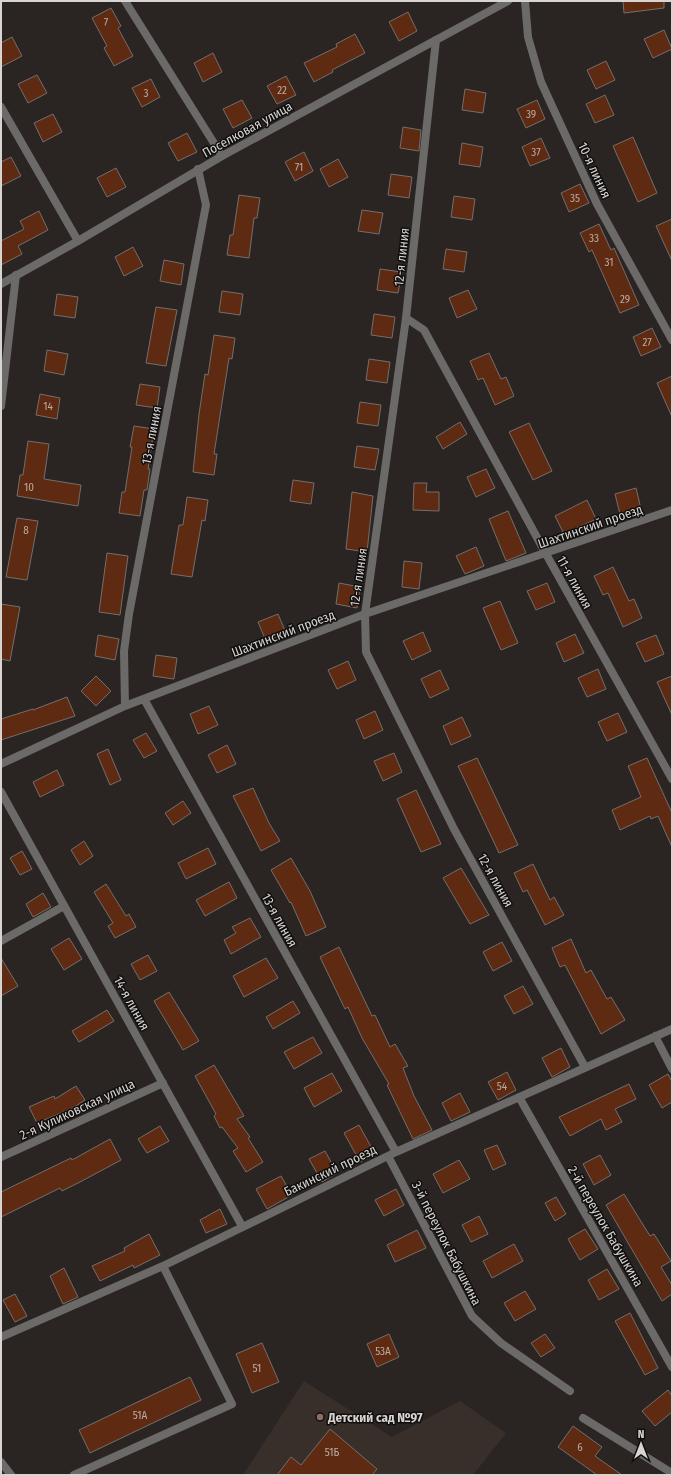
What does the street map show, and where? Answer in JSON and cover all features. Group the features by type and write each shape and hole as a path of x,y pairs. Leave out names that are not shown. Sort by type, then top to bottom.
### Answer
{"street":[{"path":"125,1 222,156"},
{"name":"Поселковая улица","path":"1,284 78,241 198,169 508,1"},
{"name":"10-я линия","path":"525,1 528,37 541,82 597,204 672,340"},
{"name":"12-я линия","path":"436,40 406,318 365,614 366,652 454,829 585,1067"},
{"path":"1,107 78,241"},
{"name":"13-я линия","path":"125,706 124,651 129,614 206,205 198,169"},
{"path":"1,406 16,276"},
{"name":"11-я линия","path":"406,318 424,330 546,554 672,779"},
{"name":"Шахтинский проезд","path":"1,764 125,706 365,614 546,554 672,510"},
{"name":"13-я линия","path":"144,699 396,1152"},
{"name":"14-я линия","path":"1,792 242,1226"},
{"path":"1,941 64,906"},
{"name":"Бакинский проезд","path":"1,1337 163,1266 242,1226 396,1152 672,1029"},
{"path":"655,1036 672,1069"},
{"name":"2-я Куликовская улица","path":"1,1157 163,1083"},
{"name":"2-й переулок Бабушкина","path":"519,1097 672,1367"},
{"name":"3-й переулок Бабушкина","path":"388,1156 472,1316 501,1343 570,1391"},
{"path":"74,1475 232,1404 163,1266"},
{"path":"583,1418 672,1473"},
{"path":"1,1462 11,1475"}],"shaded area":[{"name":"Детский сад №97","path":"304,1381 392,1437 460,1401 506,1433 473,1475 243,1475"}],"building":[{"path":"623,1 664,1 664,8 624,13"},
{"path":"111,8 121,26 118,28 133,56 114,66 104,48 107,46 92,18"},
{"path":"408,12 417,31 399,41 389,22"},
{"path":"664,30 672,49 653,58 644,39"},
{"path":"355,34 365,53 332,70 333,72 314,82 304,63 337,47 336,44"},
{"path":"12,37 22,56 1,67 1,43"},
{"path":"213,53 222,72 203,82 194,63"},
{"path":"606,61 615,80 596,89 587,70"},
{"path":"37,75 47,93 28,103 18,84"},
{"path":"286,76 296,95 277,104 267,86"},
{"path":"151,79 160,97 142,107 132,88"},
{"path":"465,89 486,93 483,113 462,110"},
{"path":"605,95 614,115 595,123 586,104"},
{"path":"242,100 252,118 233,128 223,109"},
{"path":"537,100 545,119 526,128 517,109"},
{"path":"53,114 62,132 43,142 34,123"},
{"path":"403,127 421,130 419,151 400,148"},
{"path":"187,133 197,152 178,161 168,143"},
{"path":"633,137 657,193 638,202 613,146"},
{"path":"541,138 550,158 530,166 522,147"},
{"path":"462,143 483,147 480,167 459,164"},
{"path":"304,152 313,171 295,181 285,162"},
{"path":"11,157 21,176 1,186 1,162"},
{"path":"338,159 348,177 329,187 320,169"},
{"path":"116,168 126,187 107,197 97,178"},
{"path":"391,174 412,177 409,198 388,195"},
{"path":"580,184 589,203 569,212 561,193"},
{"path":"239,195 260,198 257,218 254,218 249,258 227,255 230,235 233,235"},
{"path":"454,196 475,199 472,220 451,217"},
{"path":"362,210 383,213 379,234 358,231"},
{"path":"39,211 48,230 18,246 22,254 1,265 1,241 24,229 20,221"},
{"path":"672,219 672,261 656,226"},
{"path":"599,224 611,250 614,248 639,305 620,313 592,250 589,252 580,233"},
{"path":"133,247 143,266 124,276 115,257"},
{"path":"446,249 467,252 464,272 443,269"},
{"path":"164,260 184,264 181,285 160,281"},
{"path":"380,269 402,272 398,293 377,290"},
{"path":"468,290 477,309 457,318 449,298"},
{"path":"222,291 243,294 240,315 219,312"},
{"path":"57,294 78,297 75,318 54,315"},
{"path":"156,307 177,310 166,366 146,363"},
{"path":"374,314 395,317 392,338 371,335"},
{"path":"652,328 661,347 641,356 633,337"},
{"path":"214,335 235,338 232,359 229,358 214,454 217,454 214,475 193,472 205,374 208,375"},
{"path":"47,350 68,354 64,375 44,371"},
{"path":"489,353 501,379 506,377 514,396 495,405 483,378 478,380 470,361"},
{"path":"369,359 390,362 387,383 366,380"},
{"path":"672,376 672,417 657,383"},
{"path":"140,384 160,387 157,408 136,405"},
{"path":"40,394 60,398 57,419 36,415"},
{"path":"360,402 381,405 378,426 357,423"},
{"path":"460,422 467,434 443,449 436,437"},
{"path":"529,423 552,471 533,480 509,432"},
{"path":"134,426 154,429 148,469 150,469 147,490 144,490 140,516 119,513 122,492 125,492"},
{"path":"28,441 49,444 44,479 81,485 78,506 17,496 20,475 23,475"},
{"path":"357,446 379,449 375,470 354,467"},
{"path":"486,469 495,488 476,497 467,477"},
{"path":"293,480 314,483 311,504 290,501"},
{"path":"414,483 427,483 426,492 439,492 439,511 413,510"},
{"path":"636,488 641,509 620,514 615,494"},
{"path":"352,492 373,496 367,552 346,549"},
{"path":"187,497 208,500 205,521 202,520 192,577 171,574 179,525 183,525"},
{"path":"587,500 596,519 564,534 555,516"},
{"path":"508,511 526,553 506,561 489,519"},
{"path":"17,518 38,521 27,580 6,577"},
{"path":"476,547 484,566 465,574 456,556"},
{"path":"107,553 128,556 120,615 99,612"},
{"path":"404,561 422,563 419,589 402,587"},
{"path":"613,567 629,601 634,599 642,618 623,627 608,593 603,595 594,576"},
{"path":"339,583 360,587 357,608 336,604"},
{"path":"547,583 555,602 536,610 527,591"},
{"path":"500,601 518,643 501,650 483,608"},
{"path":"1,604 20,607 10,661 1,659"},
{"path":"278,614 286,633 266,641 258,622"},
{"path":"423,632 431,651 412,660 403,641"},
{"path":"575,634 584,653 564,662 556,643"},
{"path":"98,635 119,639 115,660 95,656"},
{"path":"656,635 664,654 645,662 636,643"},
{"path":"156,655 177,658 174,679 153,676"},
{"path":"348,661 356,680 337,689 328,670"},
{"path":"598,669 606,689 587,697 578,678"},
{"path":"440,670 449,689 430,698 421,679"},
{"path":"96,676 111,691 96,706 81,691"},
{"path":"672,676 672,715 657,682"},
{"path":"67,697 75,716 1,740 1,719 33,710"},
{"path":"209,706 218,725 198,734 190,714"},
{"path":"375,711 383,730 364,739 356,720"},
{"path":"618,713 627,732 607,741 598,722"},
{"path":"462,717 471,736 451,745 443,726"},
{"path":"146,733 157,751 144,758 133,740"},
{"path":"227,745 236,764 217,773 208,755"},
{"path":"108,749 121,780 110,785 97,754"},
{"path":"394,753 402,772 383,781 374,761"},
{"path":"477,758 518,845 499,853 458,766"},
{"path":"647,758 672,813 672,847 658,816 651,819 650,816 620,830 612,810 641,797 628,766"},
{"path":"57,770 64,785 40,797 33,782"},
{"path":"253,788 269,823 280,841 261,851 233,796"},
{"path":"416,790 441,844 421,852 397,799"},
{"path":"183,801 191,813 173,825 165,813"},
{"path":"84,841 93,856 80,865 71,850"},
{"path":"208,848 216,864 186,879 178,863"},
{"path":"22,851 32,869 20,875 10,858"},
{"path":"291,858 310,891 326,927 306,936 291,902 290,903 271,870"},
{"path":"533,864 550,900 554,897 564,915 545,925 527,890 523,892 514,873"},
{"path":"461,868 489,915 470,924 443,878"},
{"path":"229,882 237,898 205,916 196,900"},
{"path":"106,884 126,916 129,914 136,927 115,938 108,926 113,923 94,892"},
{"path":"43,893 51,907 33,917 26,904"},
{"path":"250,918 261,937 231,954 224,940 236,933 232,927"},
{"path":"69,938 82,959 64,970 51,949"},
{"path":"571,939 586,973 591,970 607,999 611,997 625,1020 601,1034 565,965 560,967 552,948"},
{"path":"502,942 512,961 493,971 483,952"},
{"path":"339,947 372,1016 375,1015 390,1047 395,1044 408,1066 403,1068 414,1096 432,1130 413,1139 387,1085 389,1084 362,1038 348,1007 345,1009 320,957"},
{"path":"148,955 157,971 140,980 131,964"},
{"path":"1,958 18,986 1,996"},
{"path":"266,958 278,978 244,997 233,976"},
{"path":"523,986 533,1004 514,1014 504,996"},
{"path":"169,992 199,1041 183,1050 154,1001"},
{"path":"293,1001 300,1013 273,1029 266,1017"},
{"path":"107,1010 114,1021 79,1042 72,1031"},
{"path":"313,1037 322,1053 294,1069 284,1052"},
{"path":"561,1048 570,1067 552,1077 542,1058"},
{"path":"214,1065 244,1116 237,1119 250,1137 248,1138 263,1162 246,1172 233,1151 238,1148 222,1127 220,1128 214,1116 216,1114 195,1076"},
{"path":"507,1072 516,1090 498,1100 488,1082"},
{"path":"332,1073 342,1091 314,1107 304,1088"},
{"path":"668,1074 672,1082 672,1102 662,1108 649,1085"},
{"path":"629,1084 636,1099 615,1109 622,1122 606,1130 601,1119 570,1136 559,1117"},
{"path":"76,1086 85,1100 73,1108 37,1123 29,1107 54,1096 55,1099"},
{"path":"460,1093 470,1112 451,1121 442,1103"},
{"path":"359,1125 375,1154 360,1162 344,1133"},
{"path":"160,1126 169,1141 147,1153 138,1139"},
{"path":"110,1139 121,1160 62,1191 60,1188 1,1217 1,1192 71,1158 72,1160"},
{"path":"497,1145 506,1164 493,1170 484,1150"},
{"path":"325,1151 337,1173 322,1182 309,1159"},
{"path":"600,1155 611,1175 594,1185 583,1164"},
{"path":"459,1160 470,1179 443,1193 433,1174"},
{"path":"281,1176 292,1195 267,1209 256,1189"},
{"path":"396,1189 404,1205 384,1216 375,1200"},
{"path":"624,1194 650,1236 654,1234 671,1261 661,1267 672,1285 672,1294 662,1301 606,1205"},
{"path":"556,1197 566,1214 555,1221 545,1203"},
{"path":"220,1209 227,1224 206,1233 200,1220"},
{"path":"479,1216 488,1234 471,1242 462,1225"},
{"path":"585,1229 598,1249 580,1260 568,1239"},
{"path":"417,1230 426,1248 395,1262 387,1245"},
{"path":"149,1234 160,1255 134,1268 133,1265 100,1281 92,1266 125,1251 124,1248"},
{"path":"514,1244 523,1261 492,1278 483,1261"},
{"path":"64,1268 78,1297 63,1304 50,1276"},
{"path":"607,1269 619,1289 599,1300 588,1280"},
{"path":"525,1291 536,1309 515,1321 504,1303"},
{"path":"15,1294 27,1316 15,1322 3,1300"},
{"path":"630,1313 658,1368 645,1375 615,1321"},
{"path":"389,1334 399,1357 377,1367 367,1344"},
{"path":"545,1334 555,1348 541,1357 531,1343"},
{"path":"262,1343 279,1382 252,1393 236,1354"},
{"path":"190,1377 201,1400 90,1453 79,1430"},
{"path":"668,1390 672,1396 672,1412 655,1426 642,1411"},
{"path":"573,1426 602,1447 595,1456 622,1475 597,1475 558,1447"},
{"path":"330,1429 377,1469 372,1475 277,1475 291,1457 301,1465"}],"place":[{"name":"Детский сад №97","path":"320,1417"}]}
